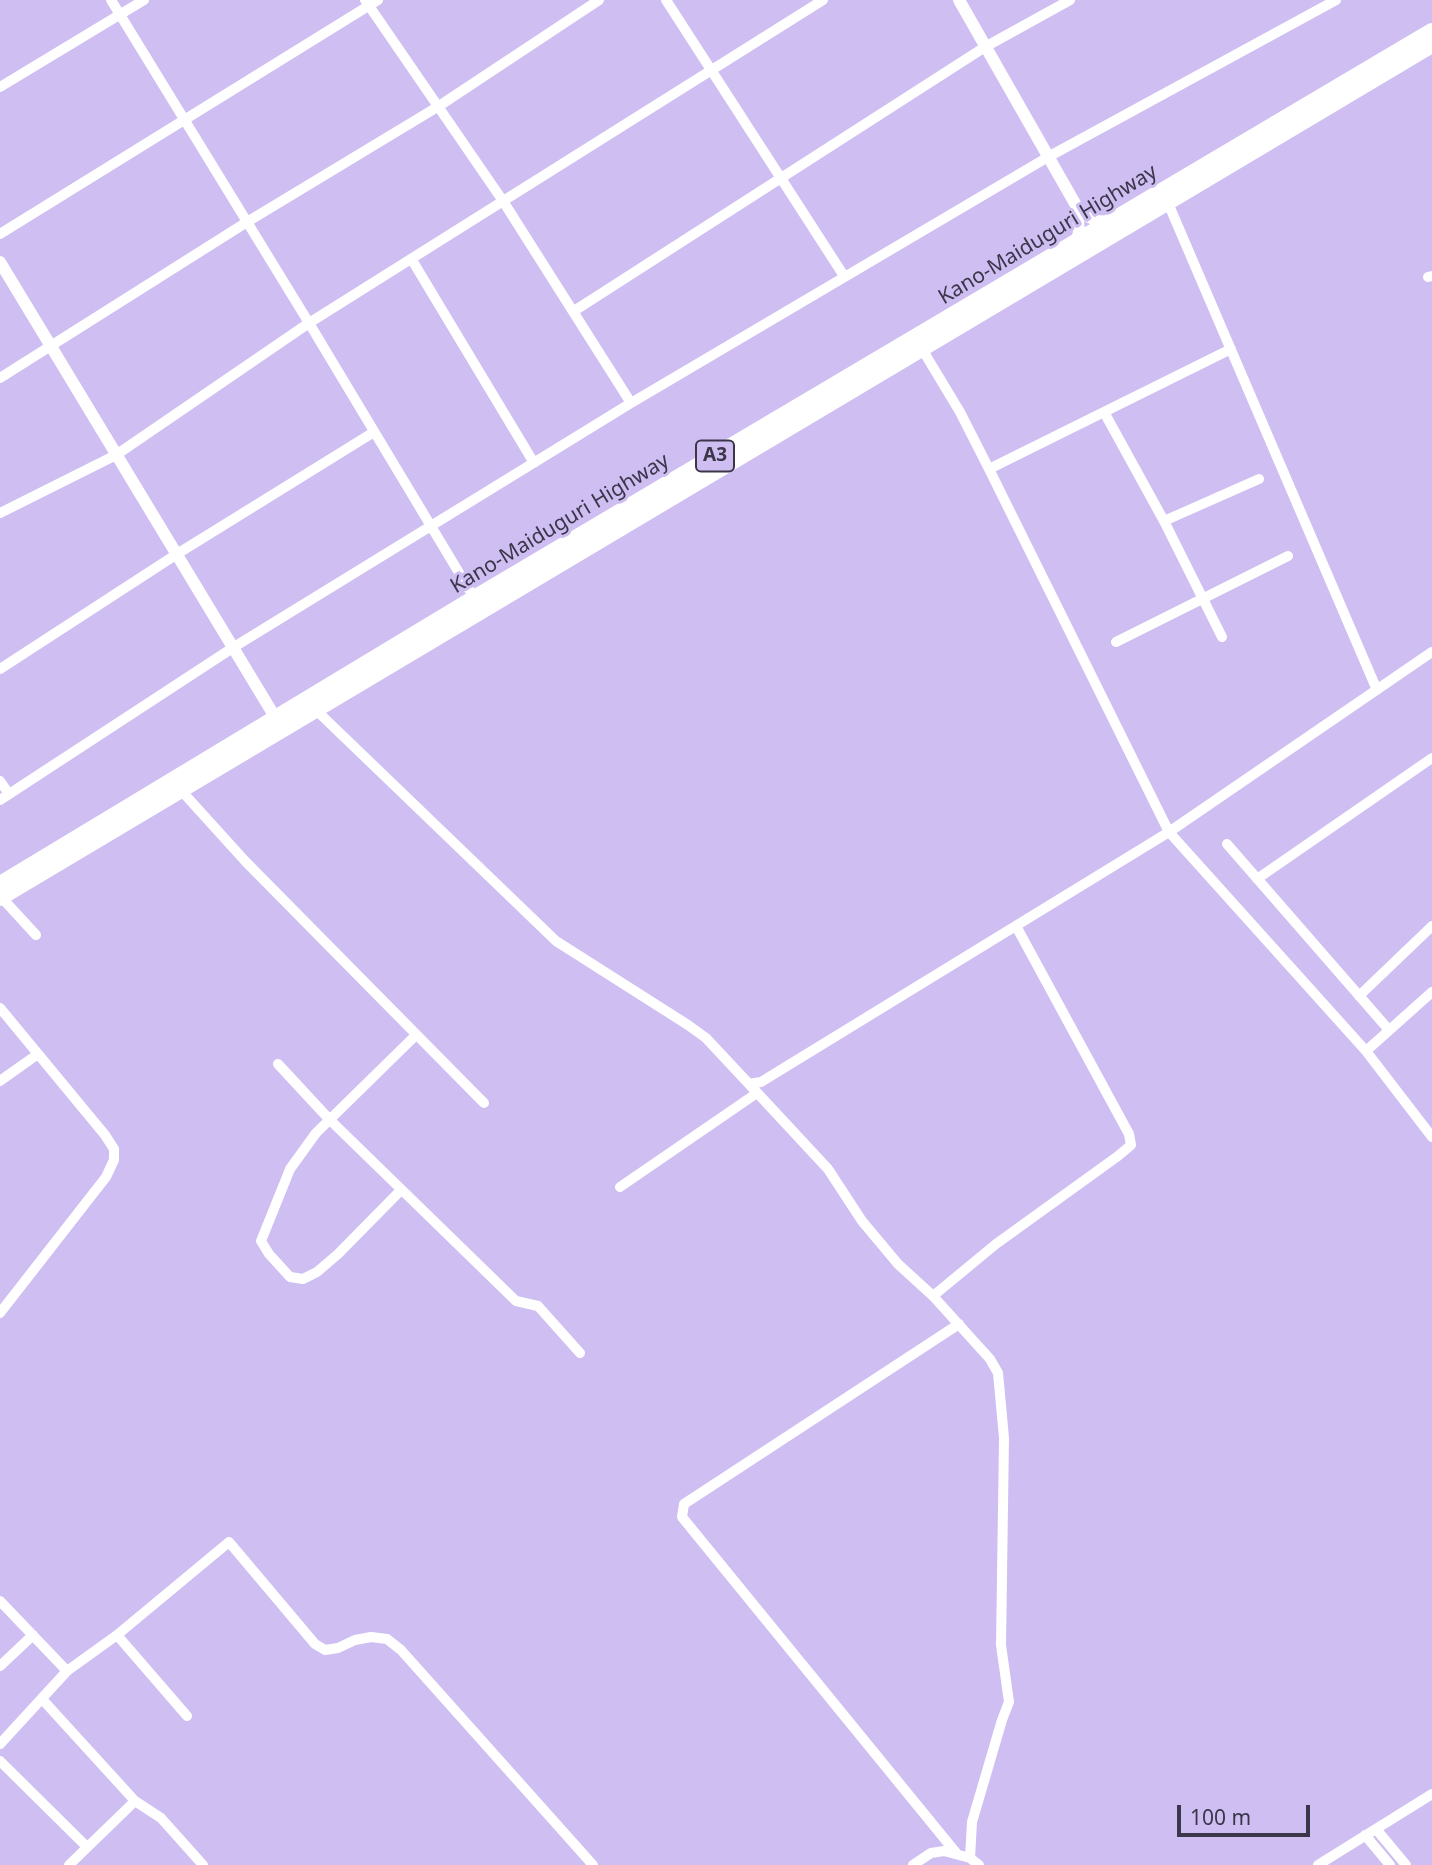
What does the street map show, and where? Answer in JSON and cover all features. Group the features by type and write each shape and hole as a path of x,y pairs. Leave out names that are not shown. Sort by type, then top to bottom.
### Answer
{"highway":[{"name":"Kano-Maiduguri Highway","path":"919,344 1111,222 1432,31"},
{"name":"Kano-Maiduguri Highway","path":"0,893 176,785 275,717 479,605 919,344 1168,203 1432,45"},
{"name":"Kano-Maiduguri Highway","path":"176,785 317,711 479,605"}],"street":[{"path":"111,0 479,605"},
{"path":"0,87 144,0"},
{"path":"0,234 186,121 367,3 378,0"},
{"path":"0,378 247,222 439,106 599,0"},
{"path":"666,0 844,276"},
{"path":"0,513 116,455 309,323 823,0"},
{"path":"958,0 1077,207 1098,221 1111,222"},
{"path":"574,311 985,47 1070,0"},
{"path":"0,781 4,797 234,647 631,403 1048,158 1336,0"},
{"path":"367,3 503,201 631,403"},
{"path":"1168,203 1377,690"},
{"path":"1075,244 1079,223 1077,207"},
{"path":"412,260 534,463"},
{"path":"0,261 275,717"},
{"path":"919,344 960,412 1121,739 1170,832 1366,1051 1432,1137"},
{"path":"989,469 1231,349"},
{"path":"1104,412 1164,521 1222,637"},
{"path":"0,669 177,554 374,432"},
{"path":"1164,521 1259,479"},
{"path":"1116,642 1289,556"},
{"path":"749,1084 761,1082 1170,832 1432,652"},
{"path":"317,711 556,941 706,1038 828,1169 862,1221 898,1264 959,1324 990,1359 998,1373 1004,1438 1004,1548 1000,1620 1009,1702 972,1822 974,1862 957,1854 944,1852 931,1853 913,1865"},
{"path":"1258,879 1432,758"},
{"path":"176,785 246,862 484,1103"},
{"path":"1227,845 1390,1030"},
{"path":"0,893 36,935"},
{"path":"933,1296 996,1244 1131,1145 1129,1134 1016,926"},
{"path":"1359,996 1432,926"},
{"path":"1366,1051 1432,992"},
{"path":"0,1008 114,1149 114,1160 106,1177 0,1313"},
{"path":"401,1190 317,1272 303,1279 290,1277 261,1241 290,1169 316,1133 416,1035"},
{"path":"0,1081 38,1054"},
{"path":"278,1064 329,1119 516,1301 538,1306 580,1353"},
{"path":"620,1187 757,1093"},
{"path":"957,1854 682,1517 684,1504 959,1324"},
{"path":"0,1744 67,1671 117,1635 229,1542 315,1644 325,1650 371,1637 387,1639 401,1650 593,1865"},
{"path":"0,1601 67,1671"},
{"path":"0,1666 33,1635"},
{"path":"117,1635 187,1716"},
{"path":"42,1699 135,1801 161,1818 202,1865"},
{"path":"0,1761 87,1847"},
{"path":"1318,1865 1432,1794"},
{"path":"69,1865 135,1801"},
{"path":"1376,1829 1406,1865"},
{"path":"1365,1835 1390,1865"}]}
